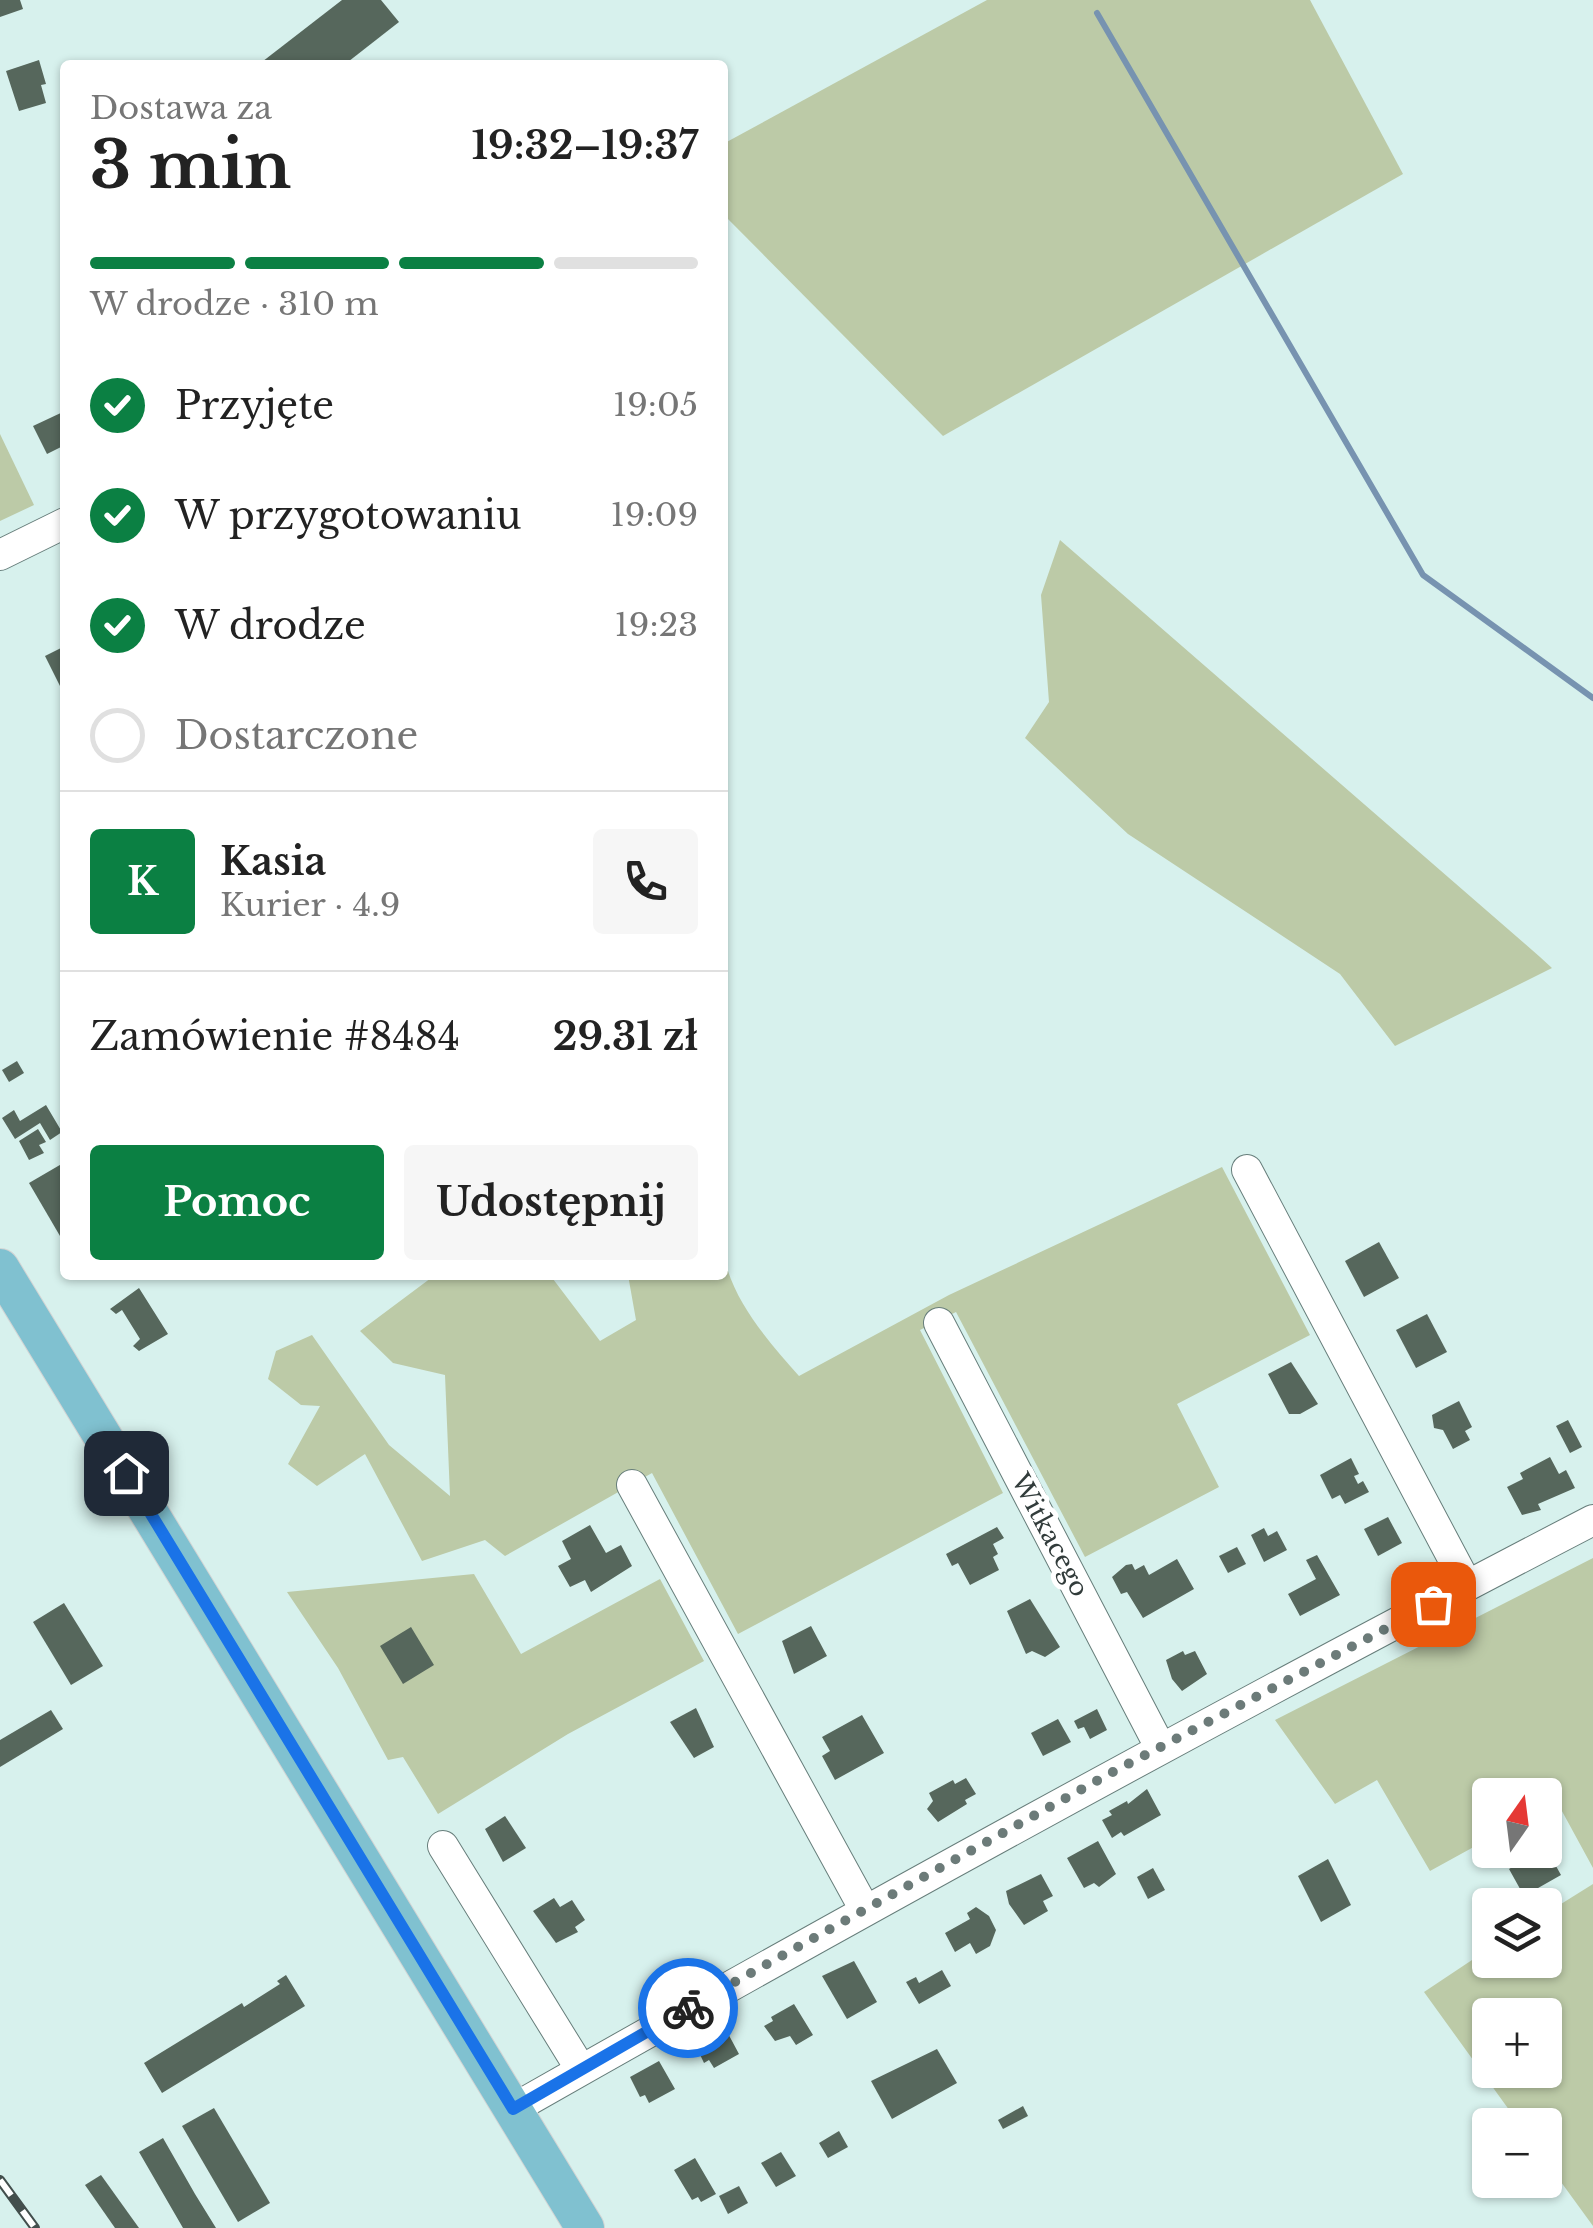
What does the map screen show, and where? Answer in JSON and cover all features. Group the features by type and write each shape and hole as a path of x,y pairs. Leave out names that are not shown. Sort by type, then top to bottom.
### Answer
{"main road":[{"path":"0,1268 585,2228"}],"street":[{"path":"0,555 60,525"},
{"path":"1247,1170 1467,1586"},
{"name":"Witkacego","path":"940,1323 1160,1747"},
{"path":"632,1486 865,1910"},
{"path":"513,2109 580,2068 1160,1747 1593,1520"},
{"path":"444,1846 580,2068"}],"green space":[{"path":"987,0 1310,0 1403,174 943,436 728,219 728,141"},
{"path":"0,434 34,505 0,521"},
{"path":"1060,540 1552,968 1395,1046 1340,974 1128,834 1025,738 1049,702 1041,595"},
{"path":"1222,1167 1310,1335 1177,1404 1219,1487 1085,1557 956,1312 920,1330 1003,1493 738,1634 652,1473 505,1556 485,1540 422,1561 365,1454 317,1486 288,1464 320,1406 301,1405 268,1379 276,1351 312,1335 389,1445 450,1496 445,1375 393,1363 360,1331 428,1280 554,1280 600,1341 636,1320 629,1280 728,1280 728,1271 763,1333 799,1376 949,1295"},
{"path":"1593,1558 1593,1868 1562,1811 1562,1778 1472,1778 1472,1848 1430,1871 1377,1780 1335,1804 1275,1720"},
{"path":"474,1574 521,1654 660,1579 704,1661 568,1734 438,1814 403,1757 388,1760 338,1668 287,1592"},
{"path":"1593,1884 1593,2226 1562,2183 1562,2108 1508,2108 1493,2088 1562,2088 1562,1998 1472,1998 1472,2058 1424,1992 1472,1960 1472,1978 1562,1978 1562,1903"}],"building":[{"path":"0,0 20,0 23,9 0,17"},
{"path":"342,0 381,0 399,22 350,60 264,60"},
{"path":"39,60 46,84 41,85 46,103 19,111 6,71"},
{"path":"60,413 60,448 47,454 33,426"},
{"path":"60,648 60,686 45,656"},
{"path":"17,1061 24,1073 9,1082 2,1070"},
{"path":"46,1105 60,1133 50,1140 40,1123 15,1139 2,1118 14,1110 20,1121"},
{"path":"38,1129 46,1142 39,1145 44,1153 29,1160 19,1141"},
{"path":"60,1165 60,1236 29,1183"},
{"path":"1379,1242 1399,1278 1364,1297 1345,1261"},
{"path":"139,1288 168,1334 139,1351 133,1346 140,1339 122,1310 116,1314 110,1309"},
{"path":"1427,1314 1447,1352 1416,1368 1396,1330"},
{"path":"1291,1362 1318,1404 1300,1414 1289,1414 1268,1374"},
{"path":"1459,1401 1472,1427 1465,1431 1470,1440 1453,1449 1443,1430 1434,1428 1432,1415"},
{"path":"1568,1420 1582,1447 1570,1453 1556,1426"},
{"path":"1550,1457 1559,1474 1566,1470 1575,1488 1538,1504 1541,1510 1522,1515 1507,1487 1523,1479 1520,1473"},
{"path":"1351,1458 1359,1474 1354,1476 1358,1484 1363,1481 1369,1492 1345,1504 1340,1495 1332,1499 1320,1475"},
{"path":"1388,1517 1402,1543 1378,1556 1364,1529"},
{"path":"590,1525 606,1553 621,1545 632,1566 591,1592 585,1580 570,1587 558,1566 571,1559 562,1541"},
{"path":"997,1527 1004,1538 993,1544 999,1570 970,1585 958,1563 952,1566 946,1554"},
{"path":"1264,1528 1268,1536 1277,1531 1287,1550 1264,1562 1251,1535"},
{"path":"1237,1547 1246,1564 1228,1573 1219,1556"},
{"path":"1317,1555 1340,1595 1300,1616 1288,1594 1316,1579 1306,1560"},
{"path":"1177,1559 1194,1589 1143,1618 1127,1592 1121,1594 1112,1577 1132,1564 1135,1570 1144,1565 1149,1575"},
{"path":"1030,1599 1060,1647 1045,1657 1032,1651 1026,1654 1007,1611"},
{"path":"64,1603 103,1666 71,1685 33,1622"},
{"path":"811,1626 827,1656 794,1674 782,1641"},
{"path":"411,1627 434,1665 403,1684 380,1646"},
{"path":"1183,1651 1185,1655 1195,1651 1207,1674 1182,1691 1172,1679 1166,1660"},
{"path":"696,1708 714,1747 694,1758 670,1722"},
{"path":"1097,1709 1107,1730 1090,1739 1084,1727 1078,1729 1074,1721"},
{"path":"51,1710 63,1729 0,1767 0,1740"},
{"path":"862,1715 884,1753 835,1780 822,1756 830,1751 822,1737"},
{"path":"1058,1719 1071,1742 1043,1756 1031,1733"},
{"path":"966,1778 976,1794 938,1822 927,1809 933,1801 929,1793 953,1780 955,1784"},
{"path":"1147,1789 1161,1815 1124,1836 1121,1832 1112,1838 1102,1820 1112,1815 1109,1811 1127,1801 1128,1804"},
{"path":"505,1816 526,1848 503,1862 485,1829"},
{"path":"1098,1841 1116,1874 1099,1887 1094,1883 1084,1888 1067,1858"},
{"path":"1328,1859 1351,1905 1321,1922 1298,1876"},
{"path":"1153,1868 1165,1890 1148,1899 1137,1877"},
{"path":"1557,1868 1561,1875 1538,1888 1520,1888 1509,1869"},
{"path":"1041,1874 1053,1896 1043,1901 1048,1911 1024,1925 1009,1904 1006,1891"},
{"path":"554,1898 560,1907 572,1900 585,1920 575,1927 578,1932 556,1943 533,1911"},
{"path":"976,1907 989,1916 996,1930 990,1946 976,1954 970,1943 955,1952 945,1933 970,1919 967,1913"},
{"path":"854,1961 877,2002 847,2019 822,1976"},
{"path":"942,1970 951,1986 919,2004 906,1982 916,1977 919,1983"},
{"path":"286,1975 305,2006 162,2093 144,2063 242,2003 244,2007 280,1984 277,1981"},
{"path":"794,2004 813,2035 796,2045 790,2036 775,2041 764,2026 773,2021 771,2017"},
{"path":"724,2026 739,2054 714,2068 709,2060 704,2063 694,2042"},
{"path":"937,2049 957,2083 892,2119 871,2081"},
{"path":"659,2061 675,2089 649,2103 645,2095 640,2097 630,2077"},
{"path":"1023,2106 1028,2116 1003,2129 998,2120"},
{"path":"214,2108 270,2203 238,2222 182,2126"},
{"path":"839,2131 848,2147 828,2158 819,2143"},
{"path":"163,2138 216,2228 183,2228 139,2152"},
{"path":"781,2152 796,2176 776,2187 761,2163"},
{"path":"695,2158 716,2194 701,2202 698,2197 692,2200 674,2170"},
{"path":"101,2175 139,2228 115,2228 85,2185"},
{"path":"739,2186 748,2203 728,2214 719,2196"}],"waterway":[{"path":"1097,13 1423,575 1593,698"}],"railway":[{"path":"0,2180 35,2228"}],"way so far":[{"path":"688,2008 1109,1774 1433,1604"}],"route":[{"path":"126,1473 513,2109 688,2008"}]}
